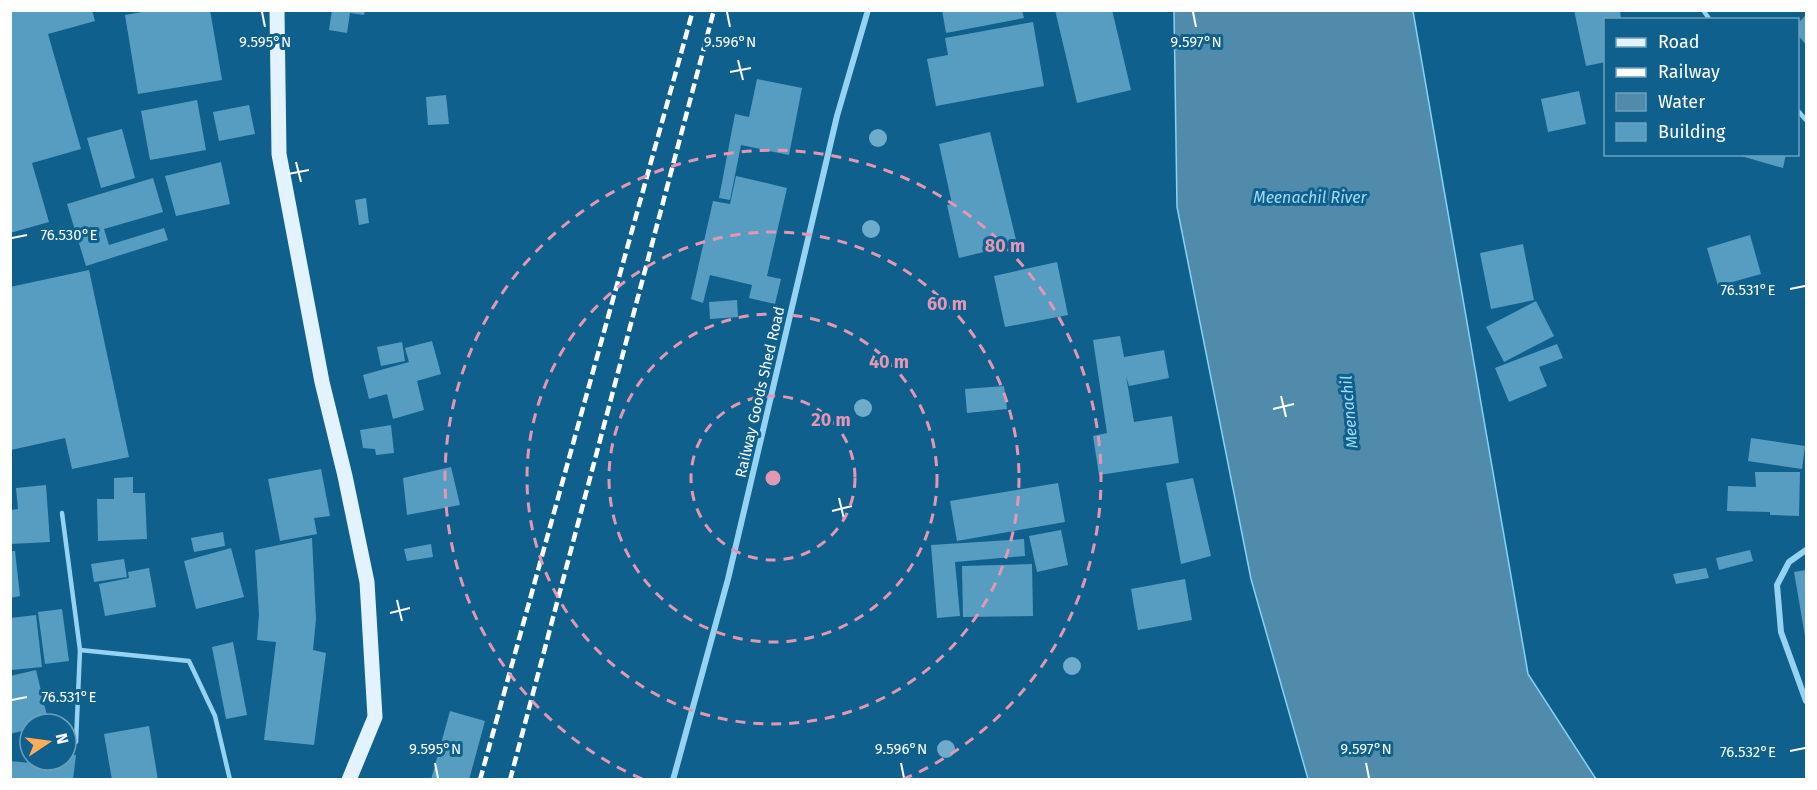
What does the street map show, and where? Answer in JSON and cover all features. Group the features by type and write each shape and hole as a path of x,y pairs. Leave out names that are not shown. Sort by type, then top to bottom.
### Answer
{"main road":[{"path":"277,10 279,154 322,382 345,476 367,582 375,717 349,780"}],"street":[{"name":"Railway Goods Shed Road","path":"673,780 728,579 837,116 868,10"},
{"path":"1806,550 1789,562 1777,585 1781,632 1806,701"}],"lane":[{"path":"62,513 80,650 77,712"},
{"path":"80,650 189,661 215,716 230,780"}],"water":[{"name":"Meenachil River","path":"1174,11 1413,11 1528,674 1596,779 1308,779 1251,579 1177,207"}],"building":[{"path":"10,10 92,10 95,21 48,34 81,149 32,163 49,222 10,233"},
{"path":"153,10 210,10 222,80 138,94 125,15"},
{"path":"332,10 365,10 364,15 350,13 347,33 329,30"},
{"path":"942,10 1022,10 1024,18 946,33"},
{"path":"1055,10 1112,10 1131,90 1077,103"},
{"path":"1574,10 1620,10 1621,18 1604,18 1604,62 1586,66"},
{"path":"1806,15 1806,45 1799,36 1799,22"},
{"path":"1033,22 1044,86 936,106 927,59 948,55 945,38"},
{"path":"757,79 802,88 789,155 741,145 730,200 719,198 735,114 749,117"},
{"path":"1579,91 1586,124 1548,132 1541,99"},
{"path":"446,95 449,124 428,125 426,97"},
{"path":"197,100 206,150 150,160 141,111"},
{"path":"249,105 255,134 219,141 213,112"},
{"path":"122,129 135,178 101,188 87,138"},
{"path":"990,132 1017,244 959,258 947,205 952,204 939,144"},
{"path":"1741,156 1786,156 1783,168"},
{"path":"221,162 230,204 176,216 165,176"},
{"path":"736,176 787,188 767,276 781,279 775,304 749,298 752,285 710,275 703,303 691,299 713,201 730,204"},
{"path":"153,178 163,212 104,229 109,245 164,228 168,240 86,266 67,204"},
{"path":"366,198 369,223 359,225 355,200"},
{"path":"1750,235 1761,274 1718,286 1707,248"},
{"path":"1523,244 1534,300 1491,309 1480,253"},
{"path":"1057,262 1068,315 1005,327 994,276"},
{"path":"89,270 129,457 72,469 65,438 11,450 10,287"},
{"path":"737,300 738,317 710,319 709,302"},
{"path":"1536,301 1554,336 1504,362 1486,327"},
{"path":"1120,336 1124,357 1164,350 1169,378 1129,386 1126,376 1134,422 1172,416 1179,463 1099,475 1093,436 1107,433 1093,340"},
{"path":"432,341 441,374 417,381 424,410 393,419 387,394 369,399 363,375 409,362 405,348"},
{"path":"402,342 405,361 381,366 377,347"},
{"path":"1557,344 1563,358 1539,367 1547,386 1509,402 1495,368"},
{"path":"1004,386 1007,409 967,413 965,389"},
{"path":"391,425 394,453 376,455 375,449 363,448 360,430"},
{"path":"1751,438 1805,446 1802,469 1748,461"},
{"path":"451,467 460,505 407,515 403,478"},
{"path":"321,469 330,516 314,518 317,534 280,541 268,479"},
{"path":"1755,472 1800,472 1799,516 1770,515 1770,512 1727,511 1728,486 1756,487"},
{"path":"133,477 133,493 145,493 147,539 98,541 97,499 114,499 114,478"},
{"path":"1193,478 1211,556 1181,564 1166,483"},
{"path":"1058,483 1065,522 957,541 950,501"},
{"path":"46,485 50,542 10,544 10,510 18,509 16,488"},
{"path":"1061,530 1068,565 1037,572 1029,536"},
{"path":"223,532 225,546 194,552 191,538"},
{"path":"312,538 316,619 313,650 326,653 314,745 264,740 276,642 257,640 259,614 255,550"},
{"path":"1024,539 1025,556 955,562 960,616 937,618 931,545"},
{"path":"431,544 433,557 407,561 404,549"},
{"path":"231,548 244,597 196,609 184,561"},
{"path":"1750,550 1753,561 1719,570 1716,558"},
{"path":"10,551 15,551 20,596 10,598"},
{"path":"124,559 127,577 94,582 91,564"},
{"path":"1032,564 1033,616 963,617 962,566"},
{"path":"149,568 156,607 105,616 99,584 129,578 128,572"},
{"path":"1706,568 1709,578 1676,584 1673,574"},
{"path":"1806,570 1806,636 1805,636 1794,572"},
{"path":"1185,579 1192,620 1138,630 1131,589"},
{"path":"62,609 69,661 45,664 38,612"},
{"path":"36,615 42,667 11,670 10,618"},
{"path":"233,642 247,715 226,719 212,647"},
{"path":"36,670 46,712 18,712 18,732 10,734 10,676"},
{"path":"450,711 485,721 469,780 431,780"},
{"path":"149,726 158,780 112,780 104,734"},
{"path":"10,761 18,762 18,772 74,772 73,780 10,780"}],"railway":[{"path":"480,780 693,10"},
{"path":"510,780 714,10"}],"water label":[{"name":"Meenachil","path":"1349,412"}]}
